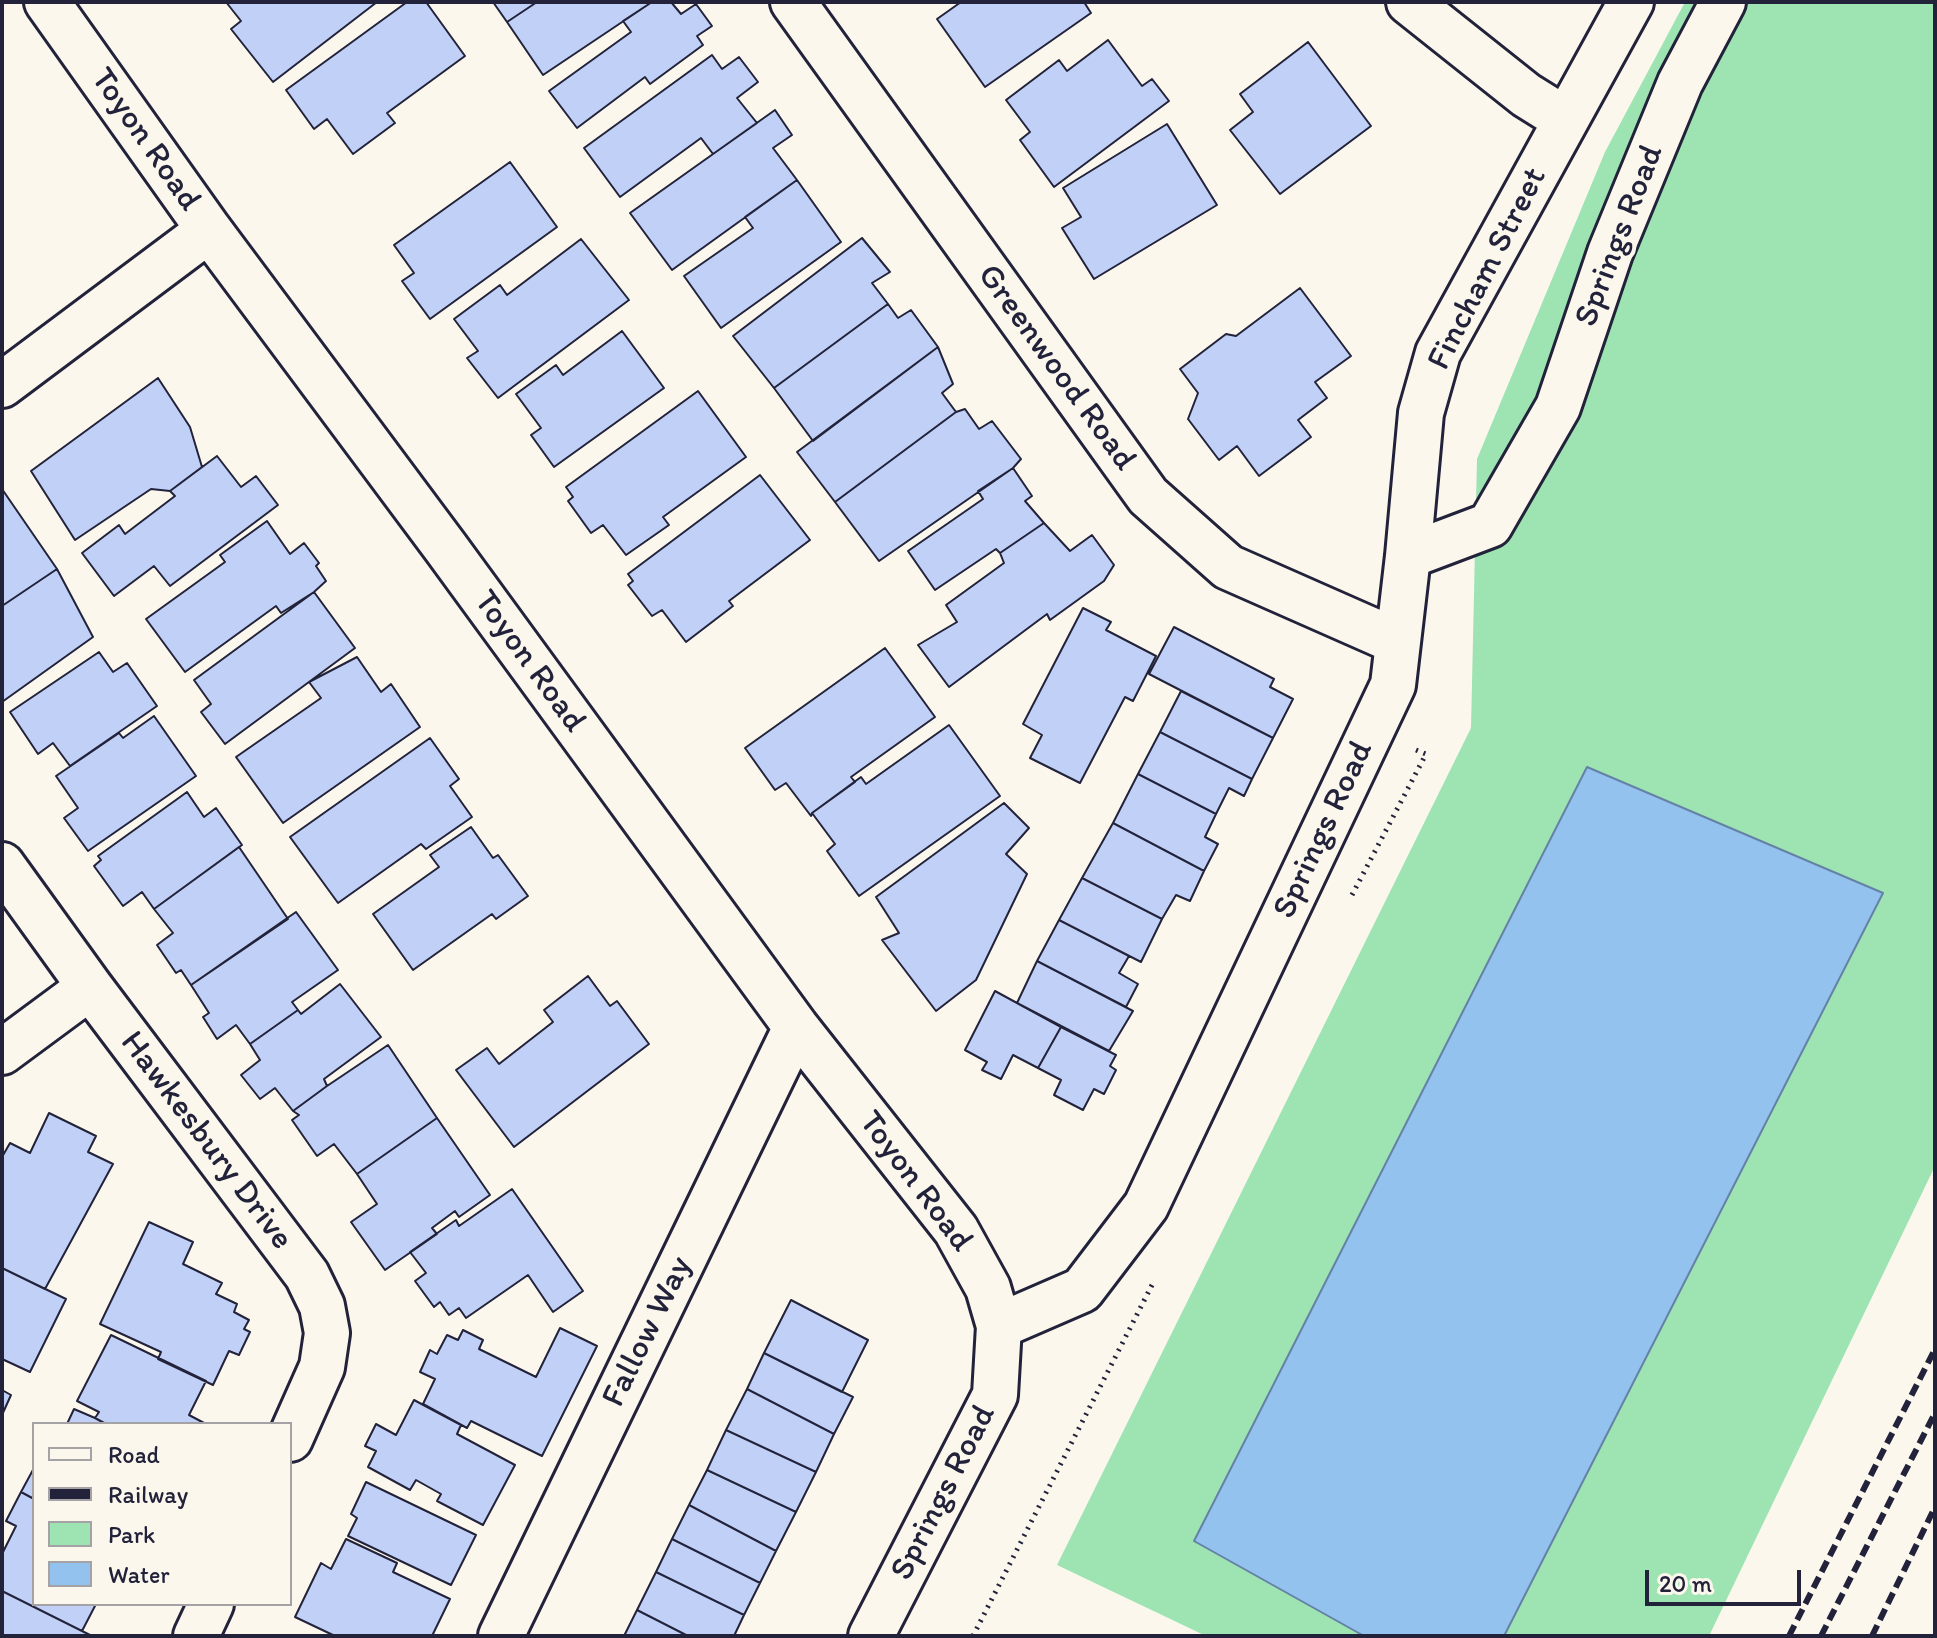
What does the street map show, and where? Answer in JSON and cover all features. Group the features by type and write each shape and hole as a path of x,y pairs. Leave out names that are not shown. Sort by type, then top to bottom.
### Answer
{"street":[{"name":"Toyon Road","path":"47,2 209,230 796,1027 956,1230 988,1288 999,1326"},
{"name":"Greenwood Road","path":"793,2 1148,496 1228,567 1398,642"},
{"path":"1409,2 1526,95 1566,120"},
{"name":"Fincham Street","path":"1408,556 1421,413 1438,353 1631,2"},
{"name":"Springs Road","path":"871,1636 995,1395 999,1326 1082,1290 1146,1206 1393,685 1408,556 1490,525 1558,407 1610,253 1680,83 1723,2"},
{"path":"2,385 209,230"},
{"name":"Hawkesbury Drive","path":"2,865 307,1275 322,1306 327,1333 322,1367 292,1434"},
{"path":"2,1052 90,987"},
{"name":"Fallow Way","path":"501,1636 796,1027"},
{"path":"196,1636 210,1606"}],"green space":[{"path":"1685,2 1935,2 1935,1166 1709,1636 1206,1636 1057,1565 1471,728 1477,459 1605,152"}],"water":[{"path":"1587,767 1883,893 1504,1636 1364,1636 1194,1541"}],"building":[{"path":"226,2 377,2 273,82 231,29 241,21"},
{"path":"407,2 426,2 465,56 387,113 395,123 353,154 327,119 314,129 286,90"},
{"path":"493,2 537,2 507,22"},
{"path":"537,2 652,2 543,75 507,22"},
{"path":"652,2 671,2 681,14 696,4 712,26 697,36 703,45 650,84 645,77 577,128 549,91 631,32 623,21"},
{"path":"961,2 1084,2 1091,13 985,87 937,19"},
{"path":"1108,40 1142,86 1152,79 1169,101 1054,187 1020,140 1030,132 1006,100 1059,60 1067,71"},
{"path":"1308,42 1371,126 1280,194 1230,130 1253,112 1240,94"},
{"path":"712,55 722,69 739,57 758,82 737,98 757,123 713,154 701,138 620,197 584,148"},
{"path":"775,110 792,135 773,148 797,180 672,270 630,213"},
{"path":"1167,124 1217,205 1094,279 1062,228 1081,217 1063,188"},
{"path":"510,162 557,227 430,319 402,281 414,273 394,245"},
{"path":"797,180 841,242 721,328 684,276 753,228 745,217"},
{"path":"862,238 890,272 872,283 888,304 774,388 733,336"},
{"path":"581,239 629,300 498,398 467,358 478,351 454,319 500,285 507,295"},
{"path":"1300,288 1351,356 1315,382 1327,398 1298,420 1311,437 1259,476 1237,446 1219,460 1188,419 1198,393 1180,369 1226,334 1236,336"},
{"path":"888,304 898,318 911,310 938,347 813,441 774,388"},
{"path":"622,331 664,388 554,467 531,435 541,428 516,394 556,365 563,375"},
{"path":"938,347 953,384 942,393 956,412 835,502 797,452"},
{"path":"158,378 190,427 202,467 170,491 151,489 75,540 31,471"},
{"path":"698,391 746,457 663,517 669,525 626,555 603,525 591,533 568,501 573,497 566,487"},
{"path":"965,409 979,429 992,421 1021,459 1013,468 879,561 835,502 956,412"},
{"path":"217,456 241,487 256,476 278,505 170,586 154,566 114,596 82,553 119,525 125,534 175,496 170,491"},
{"path":"1013,468 1032,496 1025,501 1044,523 1000,553 996,549 935,590 908,551 983,499 978,491"},
{"path":"760,475 810,540 729,601 733,606 686,642 662,610 652,616 628,585 633,581 628,574"},
{"path":"2,489 57,569 2,606"},
{"path":"267,521 290,554 304,543 319,563 316,566 326,581 281,613 276,606 185,672 146,619 225,562 220,555"},
{"path":"1044,523 1070,551 1092,535 1114,565 1104,581 1050,620 1047,614 949,687 918,645 957,622 946,605 1004,563 1000,553"},
{"path":"57,569 93,637 2,702 2,606"},
{"path":"314,592 355,648 225,744 201,712 211,704 194,680"},
{"path":"1083,608 1111,622 1106,630 1156,656 1133,701 1125,697 1080,783 1030,758 1042,735 1023,724"},
{"path":"1174,627 1274,679 1270,687 1293,699 1273,738 1149,674"},
{"path":"885,648 935,717 851,777 855,782 811,816 786,783 775,790 745,748"},
{"path":"99,652 113,672 127,663 157,706 70,766 53,743 38,754 10,712"},
{"path":"357,657 381,692 391,684 420,727 283,823 236,757 321,698 309,682"},
{"path":"1181,691 1273,738 1252,779 1160,732"},
{"path":"154,716 196,776 88,851 64,818 78,808 56,776 119,733 123,738"},
{"path":"949,725 1000,796 859,896 827,851 835,844 812,813 861,777 866,784"},
{"path":"1160,732 1252,779 1244,796 1229,788 1216,814 1138,774"},
{"path":"430,738 459,779 450,786 472,817 426,849 421,844 338,903 290,837"},
{"path":"1138,774 1216,814 1205,837 1218,844 1204,871 1113,823"},
{"path":"187,792 204,817 216,808 242,845 154,909 142,892 123,906 94,866 101,860 98,856"},
{"path":"1004,803 1029,828 1006,854 1027,874 976,980 936,1011 882,940 899,933 876,897"},
{"path":"1113,823 1204,871 1190,901 1176,895 1162,919 1082,878"},
{"path":"471,827 493,858 498,855 528,896 496,919 492,914 413,970 373,914 439,867 430,855"},
{"path":"239,847 288,919 191,985 181,970 176,973 157,945 173,933 154,909"},
{"path":"1082,878 1162,919 1141,962 1059,920"},
{"path":"296,912 338,970 292,1002 298,1010 250,1044 236,1025 217,1039 203,1017 209,1013 191,985"},
{"path":"1059,920 1129,956 1119,973 1138,984 1126,1007 1037,961"},
{"path":"1037,961 1133,1011 1109,1051 1017,1003"},
{"path":"588,976 610,1006 617,1001 649,1044 514,1147 456,1070 487,1048 499,1064 553,1022 544,1010"},
{"path":"340,984 381,1037 324,1079 327,1086 293,1111 275,1088 260,1099 241,1075 260,1060 250,1044 298,1010 301,1014"},
{"path":"995,991 1061,1027 1038,1068 1013,1055 1001,1079 982,1070 987,1062 965,1050"},
{"path":"1061,1027 1116,1055 1110,1066 1116,1070 1104,1094 1094,1089 1083,1110 1054,1095 1061,1080 1038,1068"},
{"path":"388,1045 437,1118 357,1174 334,1144 317,1156 292,1120 299,1115 293,1111"},
{"path":"49,1113 96,1136 88,1152 113,1164 45,1289 2,1268 2,1157 10,1143 30,1153"},
{"path":"437,1118 490,1195 459,1217 455,1211 432,1228 437,1234 385,1270 351,1222 377,1204 357,1174"},
{"path":"512,1189 583,1291 553,1312 528,1275 466,1318 459,1308 449,1315 440,1302 434,1307 415,1281 426,1273 410,1252 456,1220 459,1226"},
{"path":"149,1222 193,1242 183,1264 222,1283 216,1294 237,1304 234,1312 249,1320 244,1329 250,1332 239,1355 229,1351 213,1385 158,1359 161,1352 100,1324"},
{"path":"2,1268 66,1299 30,1372 2,1359"},
{"path":"791,1300 868,1340 842,1392 764,1353"},
{"path":"560,1328 597,1346 542,1456 471,1421 467,1428 423,1404 435,1379 420,1372 430,1350 437,1354 447,1335 458,1340 463,1330 483,1340 479,1349 536,1377"},
{"path":"111,1335 206,1381 189,1415 202,1422 102,1422 95,1418 99,1412 77,1401"},
{"path":"764,1353 853,1397 834,1434 747,1389"},
{"path":"747,1389 834,1434 816,1472 726,1430"},
{"path":"2,1390 11,1395 2,1415"},
{"path":"414,1400 461,1425 457,1434 515,1465 483,1525 437,1501 441,1494 416,1480 410,1490 368,1467 376,1451 365,1446 376,1424 396,1435"},
{"path":"74,1409 102,1422 68,1422"},
{"path":"726,1430 816,1472 796,1512 707,1470"},
{"path":"707,1470 796,1512 776,1551 689,1505"},
{"path":"32,1472 32,1498 21,1492"},
{"path":"366,1482 476,1535 451,1585 348,1536 357,1518 351,1514"},
{"path":"21,1492 32,1498 32,1606 2,1591 2,1554 16,1526 6,1521"},
{"path":"689,1505 776,1551 760,1583 672,1539"},
{"path":"346,1539 397,1563 393,1572 450,1599 432,1636 335,1636 295,1617 321,1563 331,1569"},
{"path":"672,1539 760,1583 744,1615 656,1572"},
{"path":"656,1572 744,1615 734,1636 688,1636 637,1610"},
{"path":"2,1591 92,1636 2,1636"},
{"path":"32,1606 95,1606 82,1631"},
{"path":"637,1610 688,1636 624,1636"}],"railway":[{"path":"1789,1636 1935,1349"},
{"path":"1821,1636 1935,1413"},
{"path":"1872,1636 1935,1507"}]}
